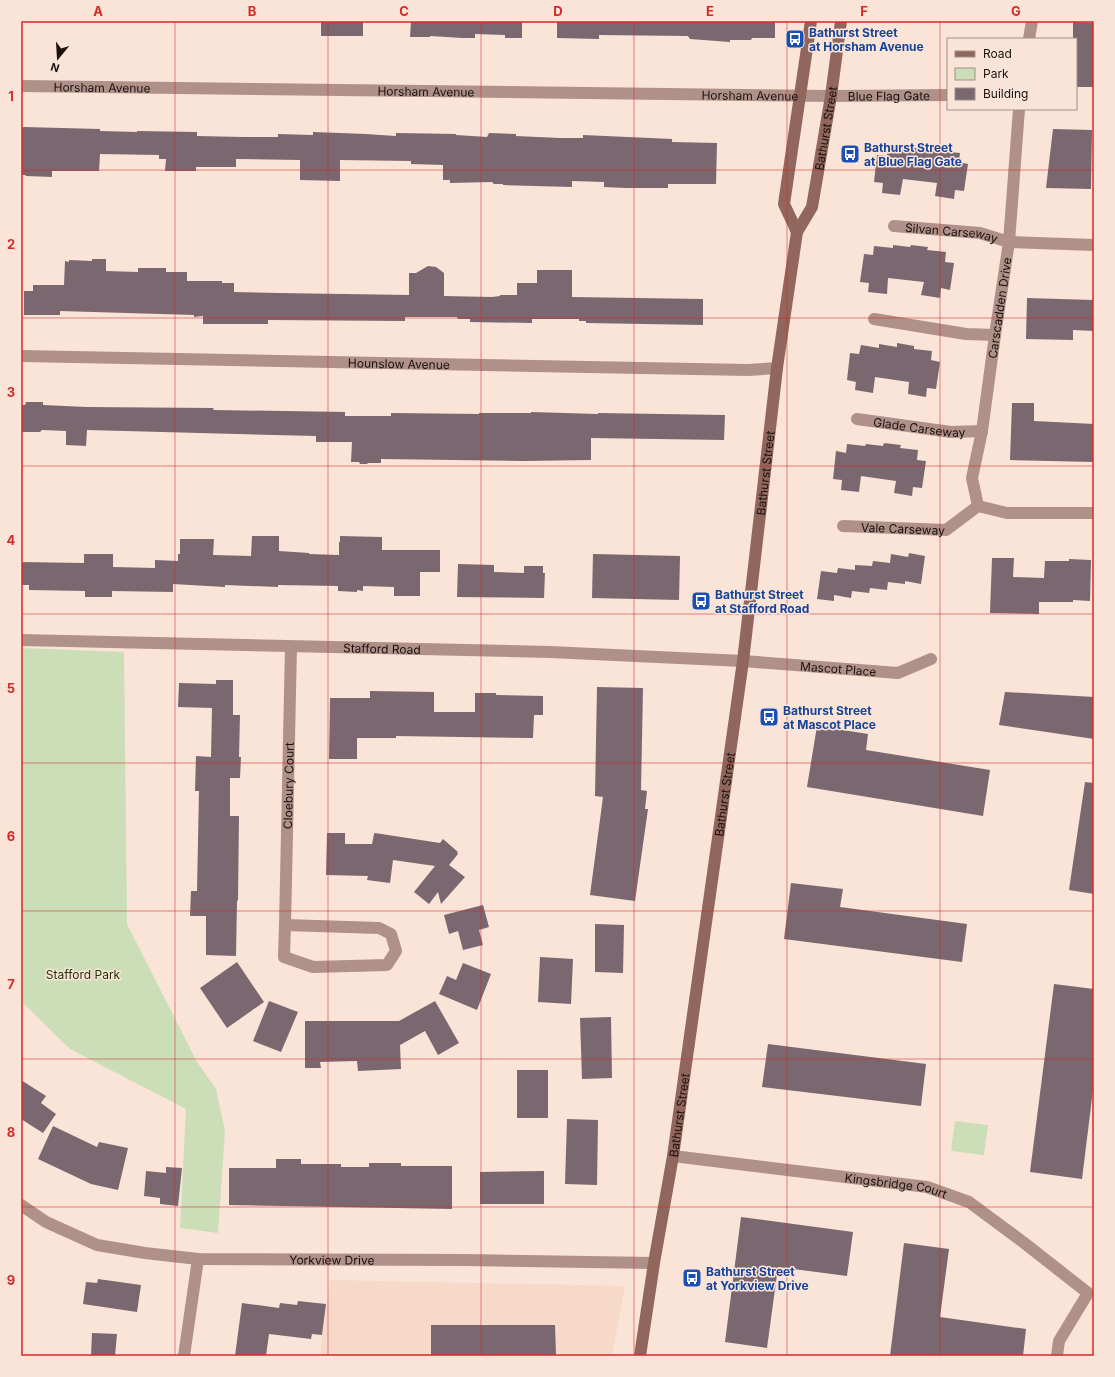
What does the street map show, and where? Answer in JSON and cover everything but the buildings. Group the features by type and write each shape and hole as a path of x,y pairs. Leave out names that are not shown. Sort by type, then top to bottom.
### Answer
{"main road":[{"path":"797,232 784,204 811,21"},
{"name":"Bathurst Street","path":"640,1356 654,1263 673,1156 743,661 777,368 797,232 812,207 841,21"}],"street":[{"path":"1029,38 1032,21"},
{"name":"Horsham Avenue","path":"21,86 830,96"},
{"name":"Blue Flag Gate","path":"830,96 947,95"},
{"name":"Carscadden Drive","path":"978,506 972,478 982,431 1009,242 1019,110"},
{"name":"Silvan Carseway","path":"894,226 980,233 1009,242 1094,245"},
{"path":"874,319 966,334 995,335"},
{"name":"Hounslow Avenue","path":"21,356 748,370 777,368"},
{"name":"Glade Carseway","path":"856,419 951,432 982,431"},
{"path":"978,506 1007,513 1094,513"},
{"name":"Vale Carseway","path":"843,526 946,530 978,506"},
{"name":"Stafford Road","path":"21,640 550,652 743,661"},
{"name":"Cloebury Court","path":"285,925 379,928 391,934 396,951 387,964 314,967 284,957 291,647"},
{"name":"Mascot Place","path":"743,661 898,673 931,659"},
{"name":"Kingsbridge Court","path":"673,1156 927,1187 970,1202 1024,1242 1088,1293 1059,1341 1057,1356"},
{"name":"Yorkview Drive","path":"21,1205 46,1222 96,1245 145,1253 198,1259 465,1260 654,1263"},
{"path":"184,1356 198,1259"}],"shaded area":[{"path":"330,1280 625,1286 612,1356 320,1356"}],"green space":[{"name":"Stafford Park","path":"21,648 124,652 127,924 197,1062 216,1089 225,1131 218,1233 180,1228 186,1109 70,1049 21,1001"},
{"path":"955,1121 988,1125 984,1155 951,1151"}],"place":[{"name":"Bathurst Street at Horsham Avenue","path":"795,39"},
{"name":"Bathurst Street at Blue Flag Gate","path":"850,154"},
{"name":"Bathurst Street at Stafford Road","path":"701,601"},
{"name":"Bathurst Street at Mascot Place","path":"769,717"},
{"name":"Bathurst Street at Yorkview Drive","path":"692,1278"}]}
